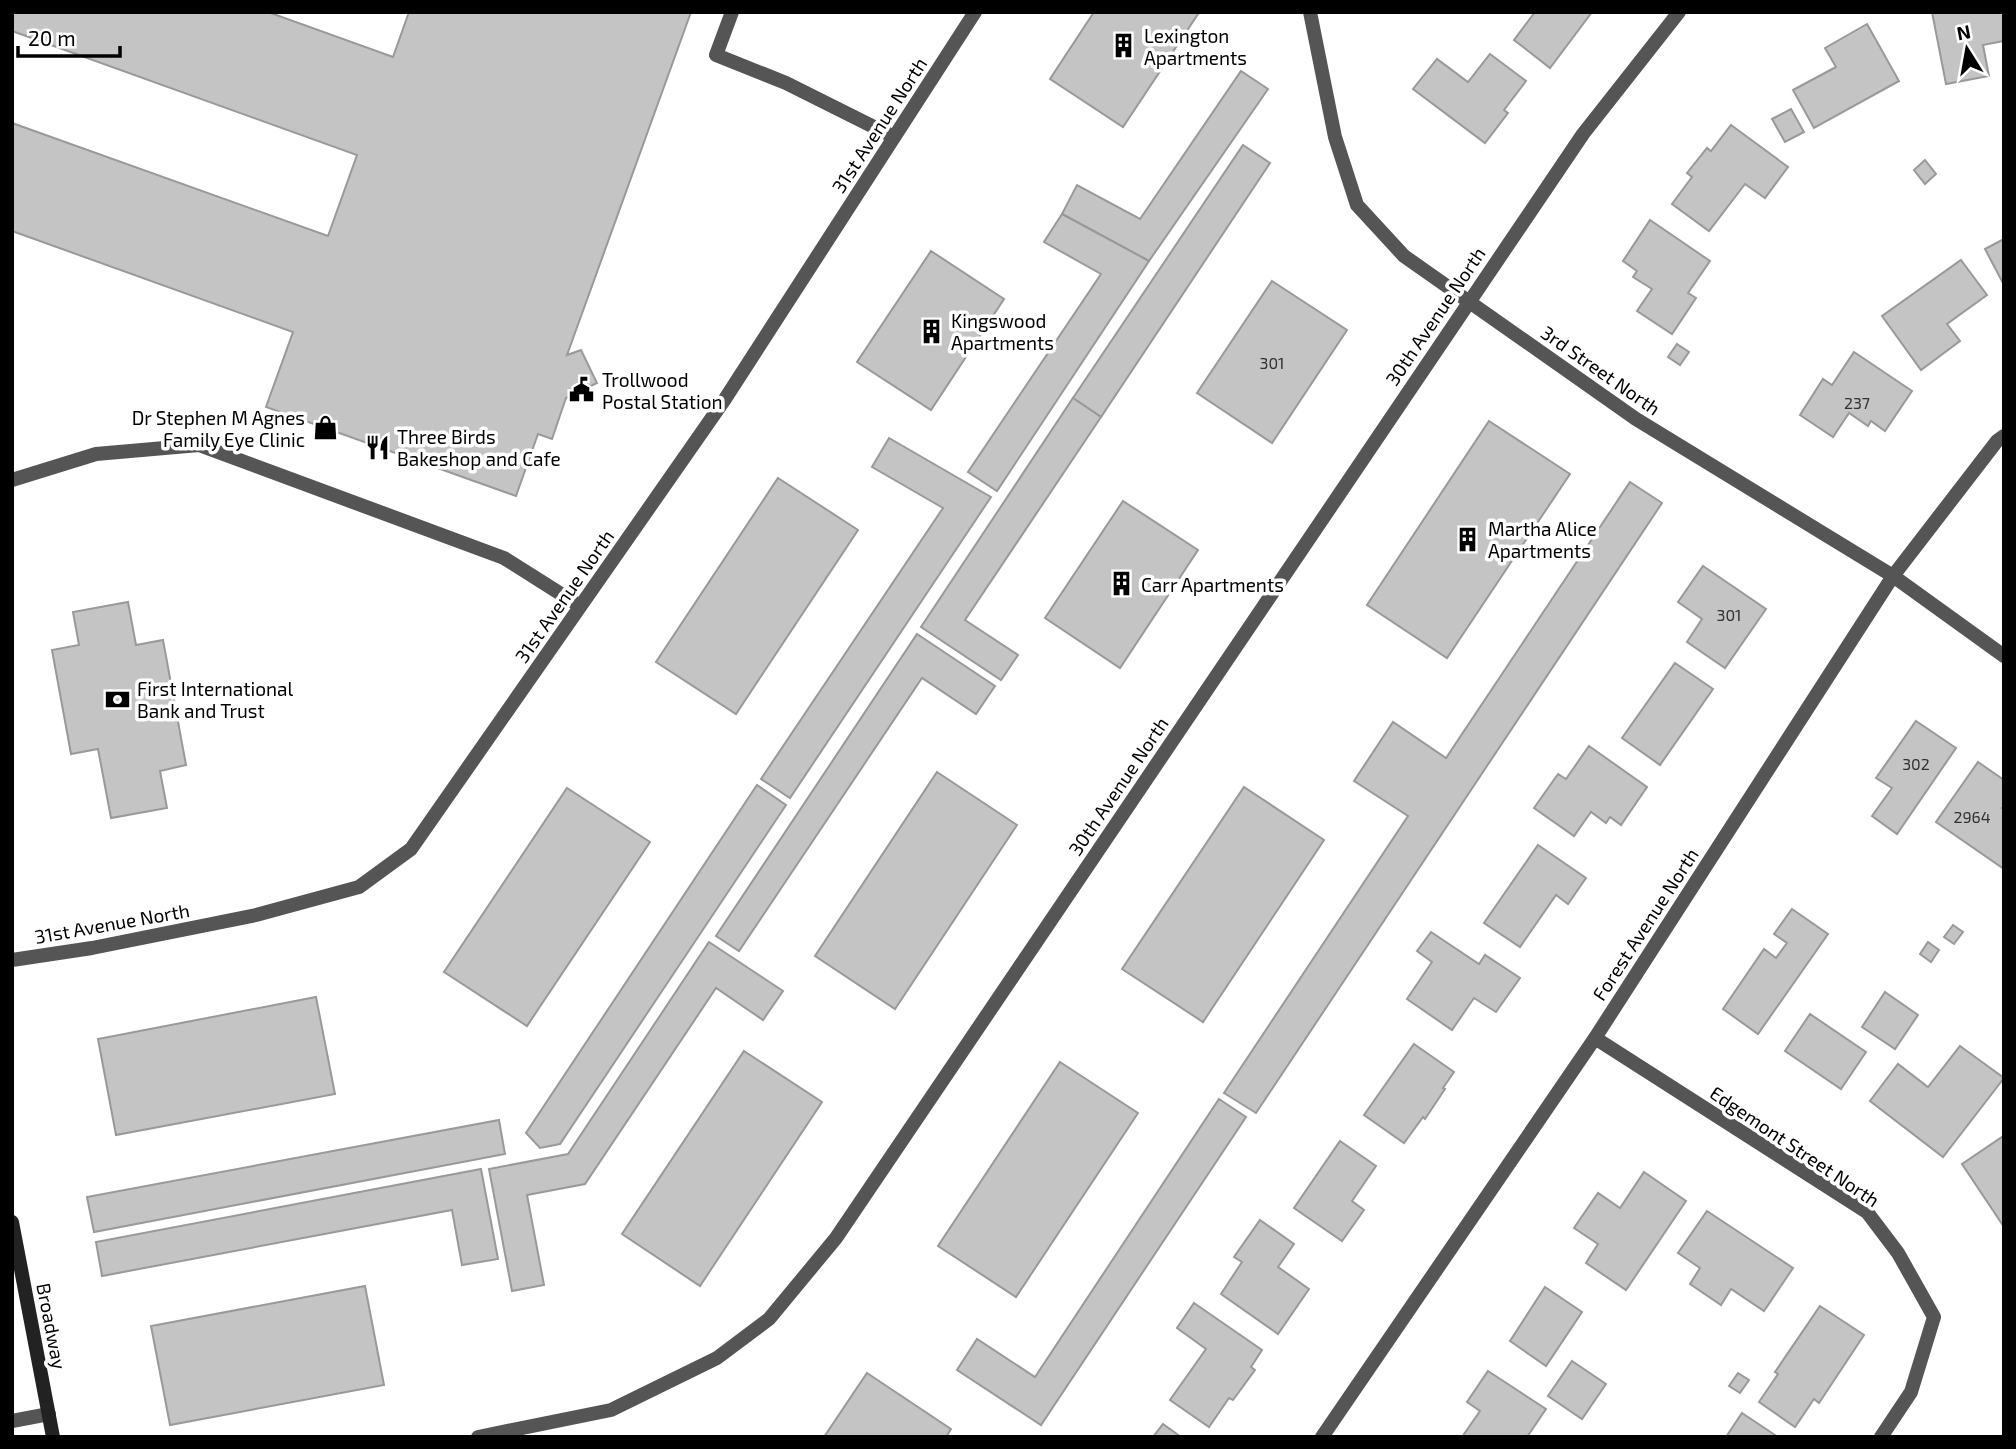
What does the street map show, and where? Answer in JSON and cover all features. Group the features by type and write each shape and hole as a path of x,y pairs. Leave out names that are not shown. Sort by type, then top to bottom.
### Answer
{"street":[{"path":"732,12 716,55 786,83 894,137"},
{"name":"31st Avenue North","path":"12,960 92,948 256,915 359,887 411,849 724,398 975,12"},
{"name":"3rd Street North","path":"1310,12 1335,137 1357,205 1404,256 1636,419 1893,576 2004,656"},
{"name":"30th Avenue North","path":"478,1437 611,1410 717,1358 769,1319 836,1238 1583,134 1679,12"},
{"name":"Forest Avenue North","path":"1322,1437 1595,1038 1893,576 2004,436"},
{"path":"12,480 96,454 199,445 504,558 580,606"},
{"name":"Edgemont Street North","path":"1595,1038 1867,1212 1898,1253 1934,1317 1911,1392 1881,1437"},
{"name":"Broadway","path":"12,1222 53,1437"},
{"path":"12,1421 49,1414"}],"building":[{"path":"12,12 268,12 393,57 409,12 691,12 567,355 581,350 597,383 566,398 552,439 538,434 516,496 266,407 293,332 12,231 12,123 328,236 357,155 12,31"},
{"name":"Lexington Apartments","path":"1094,12 1198,14 1123,127 1050,79"},
{"path":"1535,12 1592,12 1550,68 1514,40"},
{"path":"1932,12 2004,12 2004,41 1983,45 1989,76 1946,84"},
{"path":"1867,24 1899,81 1814,128 1793,90 1836,67 1825,48"},
{"path":"1490,54 1526,81 1504,110 1508,113 1485,143 1413,89 1437,59 1468,82"},
{"path":"1241,71 1268,89 1149,261 1062,214 1077,185 1140,219"},
{"path":"1791,109 1804,132 1785,142 1772,119"},
{"path":"1731,125 1788,167 1765,198 1745,184 1709,231 1672,204 1692,177 1687,173 1707,148 1711,151"},
{"path":"1243,145 1270,163 1101,417 1073,398"},
{"path":"1925,160 1936,174 1925,184 1914,170"},
{"path":"1062,214 1149,261 997,491 968,472 1101,274 1044,242"},
{"path":"1650,220 1710,261 1688,293 1696,298 1672,334 1637,311 1652,289 1633,277 1637,271 1623,261"},
{"path":"2004,239 2004,285 1985,249"},
{"name":"Kingswood Apartments","path":"931,251 1004,299 931,410 857,362"},
{"path":"1961,260 1987,295 1947,324 1960,341 1921,370 1882,316"},
{"path":"1272,281 1347,330 1272,443 1197,393"},
{"path":"1677,344 1689,352 1680,365 1668,357"},
{"path":"1854,352 1912,391 1885,431 1871,421 1868,426 1849,413 1833,437 1800,415 1823,379 1832,385"},
{"path":"1073,398 1101,417 965,620 1018,655 1001,680 921,627"},
{"name":"Martha Alice Apartments","path":"1489,421 1570,474 1447,658 1367,605"},
{"path":"889,438 991,497 790,798 761,779 943,508 872,467"},
{"path":"778,478 858,530 736,714 656,662"},
{"path":"1630,482 1662,503 1256,1113 1224,1093 1408,816 1354,781 1393,722 1446,758"},
{"name":"Carr Apartments","path":"1123,501 1198,550 1120,668 1045,618"},
{"path":"1703,566 1766,609 1725,668 1687,642 1702,619 1678,602"},
{"name":"First International Bank and Trust","path":"128,602 136,645 163,640 186,765 160,771 167,808 111,818 98,749 71,754 52,650 79,645 73,612"},
{"path":"917,634 995,686 976,714 922,678 739,951 716,936"},
{"path":"1675,663 1713,689 1660,765 1622,738"},
{"path":"1916,721 1956,748 1897,834 1872,816 1892,788 1876,778"},
{"path":"1589,746 1647,787 1621,825 1610,817 1606,823 1591,812 1574,836 1534,808 1558,774 1566,779"},
{"path":"1978,762 2004,780 2004,869 1936,822"},
{"path":"937,772 1017,825 895,1009 815,956"},
{"path":"757,785 786,805 560,1144 540,1148 526,1133"},
{"path":"1244,787 1324,840 1203,1022 1122,969"},
{"path":"567,788 650,842 527,1026 444,972"},
{"path":"1538,845 1586,878 1568,904 1556,895 1520,947 1484,923"},
{"path":"1792,909 1828,934 1758,1034 1723,1009 1764,949 1776,958 1787,943 1774,934"},
{"path":"1953,925 1963,932 1954,944 1944,937"},
{"path":"1431,932 1479,964 1485,955 1520,978 1496,1012 1474,998 1452,1030 1407,999 1432,962 1417,951"},
{"path":"709,942 783,991 763,1020 716,988 585,1184 527,1195 544,1285 512,1291 489,1169 568,1154"},
{"path":"1928,942 1939,950 1931,962 1920,954"},
{"path":"1885,992 1918,1015 1895,1049 1862,1027"},
{"path":"316,997 335,1094 116,1135 98,1039"},
{"path":"1810,1014 1866,1052 1841,1089 1785,1051"},
{"path":"1414,1044 1454,1072 1425,1119 1423,1117 1404,1143 1364,1115"},
{"path":"1960,1046 2004,1078 1943,1157 1870,1101 1898,1064 1928,1087"},
{"path":"744,1051 822,1102 700,1286 622,1234"},
{"path":"1060,1062 1138,1113 1016,1297 938,1246"},
{"path":"1219,1099 1246,1117 1041,1425 957,1370 977,1339 1035,1377"},
{"path":"499,1120 505,1154 94,1232 87,1197"},
{"path":"2002,1137 2004,1140 2004,1227 1962,1164"},
{"path":"1340,1141 1376,1166 1352,1201 1364,1210 1342,1241 1294,1208"},
{"path":"481,1169 498,1259 462,1265 452,1210 102,1276 96,1242"},
{"path":"1644,1172 1686,1201 1626,1290 1586,1263 1598,1244 1574,1228 1598,1193 1620,1208"},
{"path":"1707,1211 1793,1268 1764,1311 1731,1289 1721,1305 1690,1284 1700,1268 1678,1253"},
{"path":"1260,1220 1294,1244 1278,1267 1309,1289 1278,1334 1221,1294 1242,1262 1234,1257"},
{"path":"365,1286 384,1385 170,1425 151,1326"},
{"path":"1545,1287 1582,1312 1546,1366 1510,1341"},
{"path":"1194,1303 1262,1350 1251,1367 1255,1370 1233,1400 1229,1398 1209,1427 1170,1400 1206,1349 1177,1328"},
{"path":"1820,1306 1864,1335 1819,1403 1814,1399 1795,1427 1759,1402 1778,1374 1775,1372"},
{"path":"1572,1361 1606,1384 1582,1419 1548,1396"},
{"path":"1488,1371 1546,1409 1527,1437 1462,1437 1480,1411 1467,1402"},
{"path":"867,1373 951,1429 946,1437 824,1437"},
{"path":"1738,1373 1749,1380 1740,1393 1729,1386"},
{"path":"1742,1413 1778,1437 1726,1437"},
{"path":"1163,1424 1181,1437 1153,1437"}],"place":[{"name":"Lexington Apartments","path":"1124,46"},
{"name":"Kingswood Apartments","path":"931,331"},
{"name":"Trollwood Postal Station","path":"582,390"},
{"name":"Dr Stephen M Agnes Family Eye Clinic","path":"325,428"},
{"name":"Three Birds Bakeshop and Cafe","path":"377,447"},
{"name":"Martha Alice Apartments","path":"1468,539"},
{"name":"Carr Apartments","path":"1121,584"},
{"name":"First International Bank and Trust","path":"117,699"}]}
